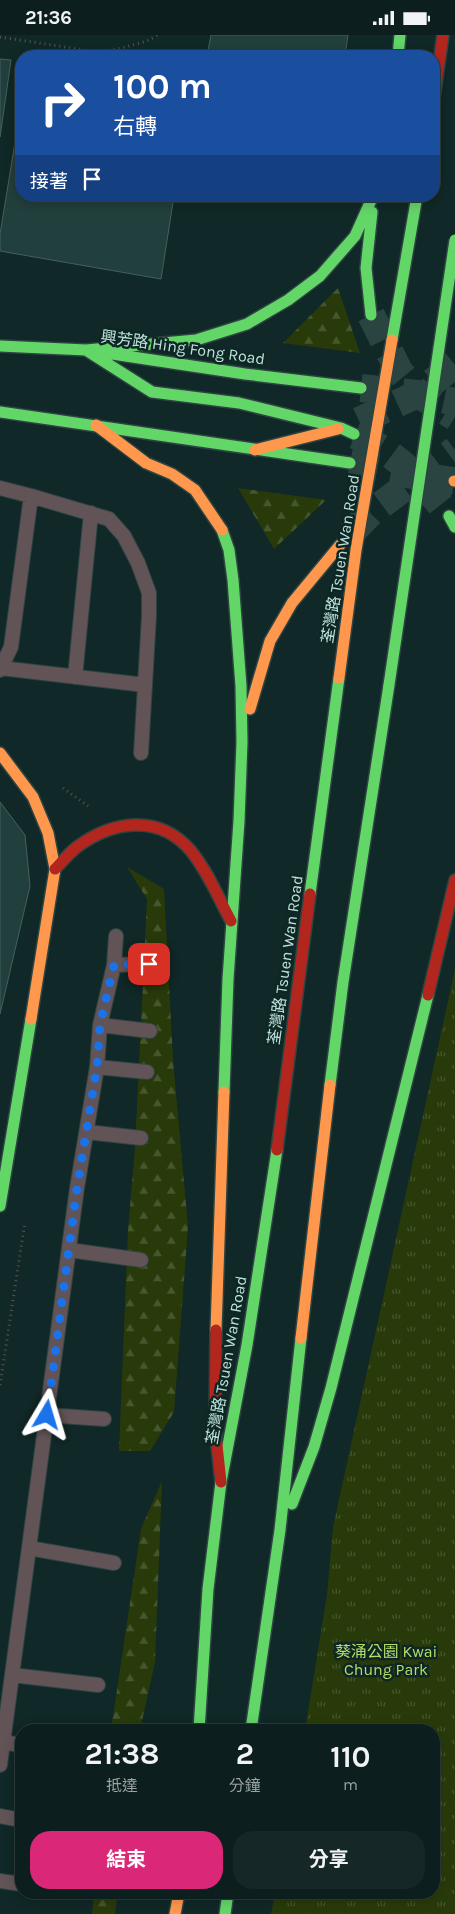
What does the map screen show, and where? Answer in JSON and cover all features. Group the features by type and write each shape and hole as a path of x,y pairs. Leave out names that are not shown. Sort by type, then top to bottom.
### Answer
{"main road":[{"path":"399,50 400,35"},
{"path":"440,56 443,35"},
{"path":"86,350 196,340 247,324 288,299 320,276 355,235 370,202"},
{"path":"371,315 366,268 372,202"},
{"name":"荃灣路 Tsuen Wan Road","path":"199,1724 208,1589 221,1482 247,1345 276,1153 356,550 416,202"},
{"path":"252,1724 280,1530 321,1158 343,982 455,240"},
{"name":"興芳路 Hing Fong Road","path":"0,345 86,350 245,374 361,388"},
{"path":"86,350 152,392 239,403 341,428 355,428"},
{"path":"0,412 96,425 255,451 350,463"},
{"path":"96,425 146,463 172,474 195,490 222,528 229,550 233,580 241,686 242,742 239,821 231,921 216,1341 216,1427 221,1482"},
{"path":"255,451 341,428"},
{"path":"449,516 455,527"},
{"path":"242,742 270,641 292,603 340,545"},
{"path":"0,753 33,797 48,833 55,869 0,1205"},
{"path":"55,869 76,847 109,830 127,824 146,824 166,830 185,845 202,865 231,921"},
{"path":"280,1530 308,1466 342,1347 381,1193 455,880"},
{"path":"175,1914 178,1899"},
{"path":"225,1914 227,1899"}],"lane":[{"path":"0,488 109,519 124,536 138,563 149,593 150,616 141,753"},
{"path":"31,496 11,647 0,669 145,685"},
{"path":"76,677 91,513"},
{"path":"0,1765 69,1250 97,1067 100,1025 114,965 116,936"},
{"path":"114,965 149,964"},
{"path":"100,1025 150,1031"},
{"path":"97,1067 147,1072"},
{"path":"87,1132 140,1138"},
{"path":"69,1250 141,1260"},
{"path":"47,1415 104,1419"},
{"path":"29,1548 114,1563"},
{"path":"12,1675 98,1685"},
{"path":"3,1742 15,1744"},
{"path":"0,1816 15,1819"},
{"path":"0,1881 15,1883"}],"path":[{"path":"110,50 146,41 158,35"},
{"path":"0,37 84,50"}],"green space":[{"path":"338,288 360,353 283,343"},
{"path":"238,488 326,500 274,549"},
{"path":"127,867 164,889 173,1060 188,1227 174,1412 150,1451 119,1451 128,1230 135,1148 147,899"},
{"name":"葵涌公園 Kwai Chung Park","path":"455,969 455,1914 271,1914 274,1899 440,1899 440,1724 306,1724 327,1595 333,1527"},
{"path":"162,1481 155,1662 141,1724 112,1724 141,1529"},
{"path":"93,1899 117,1899 115,1914 92,1914"}],"building":[{"path":"211,35 348,35 346,50 208,50"},
{"path":"0,59 11,60 0,137"},
{"path":"15,143 15,202 173,202 161,279 0,251 0,234"},
{"path":"0,802 25,835 30,886 0,1014"}],"tunnel":[{"path":"371,315 399,371 418,394 455,417"},
{"path":"359,421 418,394 455,364"},
{"path":"361,388 418,394 455,402"},
{"path":"355,435 383,450 408,469 419,479 449,516"},
{"path":"351,533 370,513 455,450"},
{"path":"350,463 454,481"}],"traffic: fast":[{"path":"399,50 400,35"},
{"path":"86,350 196,340 247,324 288,300 320,276 355,236 370,202"},
{"path":"392,340 416,202"},
{"path":"371,315 366,268 372,212"},
{"path":"389,685 455,240"},
{"path":"0,346 86,350 245,374 361,388"},
{"path":"86,350 152,392 239,403 341,428 354,434"},
{"path":"0,412 350,463"},
{"path":"449,516 455,527"},
{"path":"222,530 229,550 233,580 241,686 242,742 239,821 228,979 224,1092"},
{"path":"310,894 339,678"},
{"path":"330,1085 343,982 389,685"},
{"path":"292,1504 314,1447 331,1388 428,995"},
{"path":"0,1206 31,1019"},
{"path":"199,1724 208,1589 221,1482 247,1345 277,1150"},
{"path":"252,1724 280,1530 301,1338"},
{"path":"225,1914 227,1899"}],"traffic: slow":[{"path":"339,678 356,550 392,340"},
{"path":"96,425 146,463 172,474 195,490 222,530"},
{"path":"255,450 338,429"},
{"path":"250,709 270,641 292,603 340,545"},
{"path":"0,753 33,797 48,833 55,869 31,1019"},
{"path":"301,1338 330,1085"},
{"path":"216,1330 224,1092"},
{"path":"175,1914 178,1899"}],"traffic: jam":[{"path":"440,56 443,35"},
{"path":"55,869 77,847 105,831 135,825 150,826 165,831 178,839 191,851 208,876 231,921"},
{"path":"428,995 455,880"},
{"path":"277,1150 310,894"},
{"path":"216,1330 215,1427 221,1482"}],"route":[{"path":"47,1415 77,1188 97,1067 100,1025 114,965 149,964"}]}
